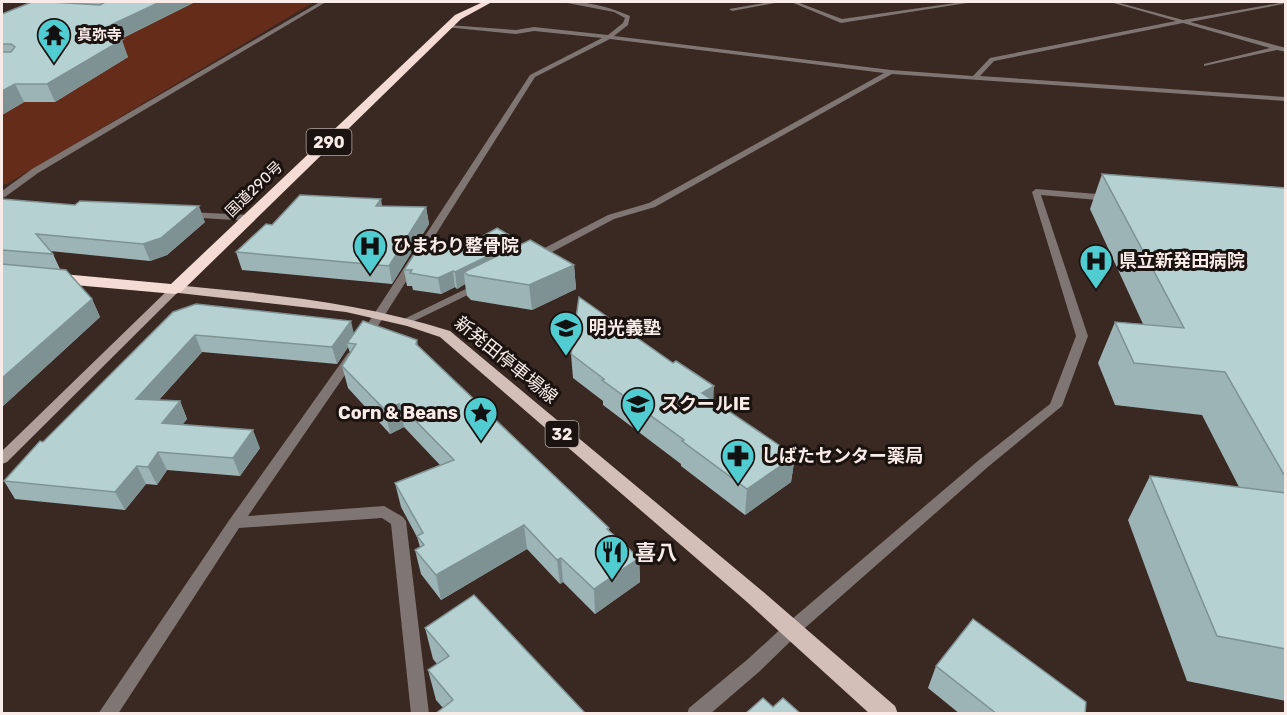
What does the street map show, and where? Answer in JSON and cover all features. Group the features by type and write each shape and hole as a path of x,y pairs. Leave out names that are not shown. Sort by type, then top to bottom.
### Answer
{"highway":[{"name":"国道290号","path":"175,289 448,27 468,11 488,2"},
{"path":"37,277 175,289"}],"main road":[{"name":"新発田停車場線","path":"175,289 354,308 408,320 445,334 887,714"}],"street":[{"path":"2,195 35,171 323,2"},
{"path":"107,714 235,523 380,315 532,76 609,37 626,24 628,17 616,10 565,2"},
{"path":"732,9 777,2"},
{"path":"794,2 841,21 970,2"},
{"path":"1112,2 1283,48"},
{"path":"973,79 992,59 1283,2"},
{"path":"448,27 516,32 534,29 891,72 1286,99"},
{"path":"1206,65 1283,48"},
{"path":"529,260 611,217 652,205 891,72"},
{"path":"696,714 984,463 1056,406 1082,336 1036,192 1119,198"},
{"path":"178,214 249,218"},
{"path":"408,320 488,281"},
{"path":"2,459 175,289"},
{"path":"235,523 384,512 398,521 420,714"}],"shaded area":[{"path":"76,2 314,2 7,184 2,184 2,32"}],"building":[{"path":"32,2 100,5 105,2 160,2 79,40 122,40 47,84 15,84 2,91 2,52 11,52 15,47 11,44 2,44 2,14"},
{"path":"1102,174 1286,188 1286,478 1225,372 1134,363 1115,322 1184,328"},
{"path":"300,195 381,199 376,206 426,207 389,266 236,252 266,224 272,225"},
{"path":"2,199 75,205 80,201 199,206 161,238 143,244 36,234 53,254 2,250"},
{"path":"497,228 519,241 438,278 410,273 412,270 404,270 422,242 465,246"},
{"path":"530,240 574,265 529,285 468,275 464,272"},
{"path":"2,264 66,270 92,299 2,378"},
{"path":"579,297 673,363 676,361 714,386 702,393 795,456 747,489 571,354"},
{"path":"196,304 351,321 332,347 195,335 136,399 180,401 162,423 253,430 233,458 158,452 148,467 137,466 115,492 4,481 40,441 43,442 173,312"},
{"path":"363,321 417,340 416,344 639,558 594,589 561,558 557,560 524,525 436,575 415,550 424,545 417,536 423,533 395,483 454,460 399,404 385,410 342,366 356,344 347,343"},
{"path":"1150,476 1286,493 1286,649 1217,636"},
{"path":"474,595 586,714 435,714 453,700 428,670 449,656 425,628"},
{"path":"973,619 1086,702 1085,714 997,714 936,666"},
{"path":"763,698 773,707 783,698 801,714 745,714"}],"place":[{"name":"真弥寺","path":"54,64"},
{"name":"ひまわり整骨院","path":"370,275"},
{"name":"県立新発田病院","path":"1096,290"},
{"name":"明光義塾","path":"566,357"},
{"name":"スクールIE","path":"638,433"},
{"name":"Corn & Beans","path":"481,442"},
{"name":"しばたセンター薬局","path":"738,485"},
{"name":"喜八","path":"612,581"}]}
